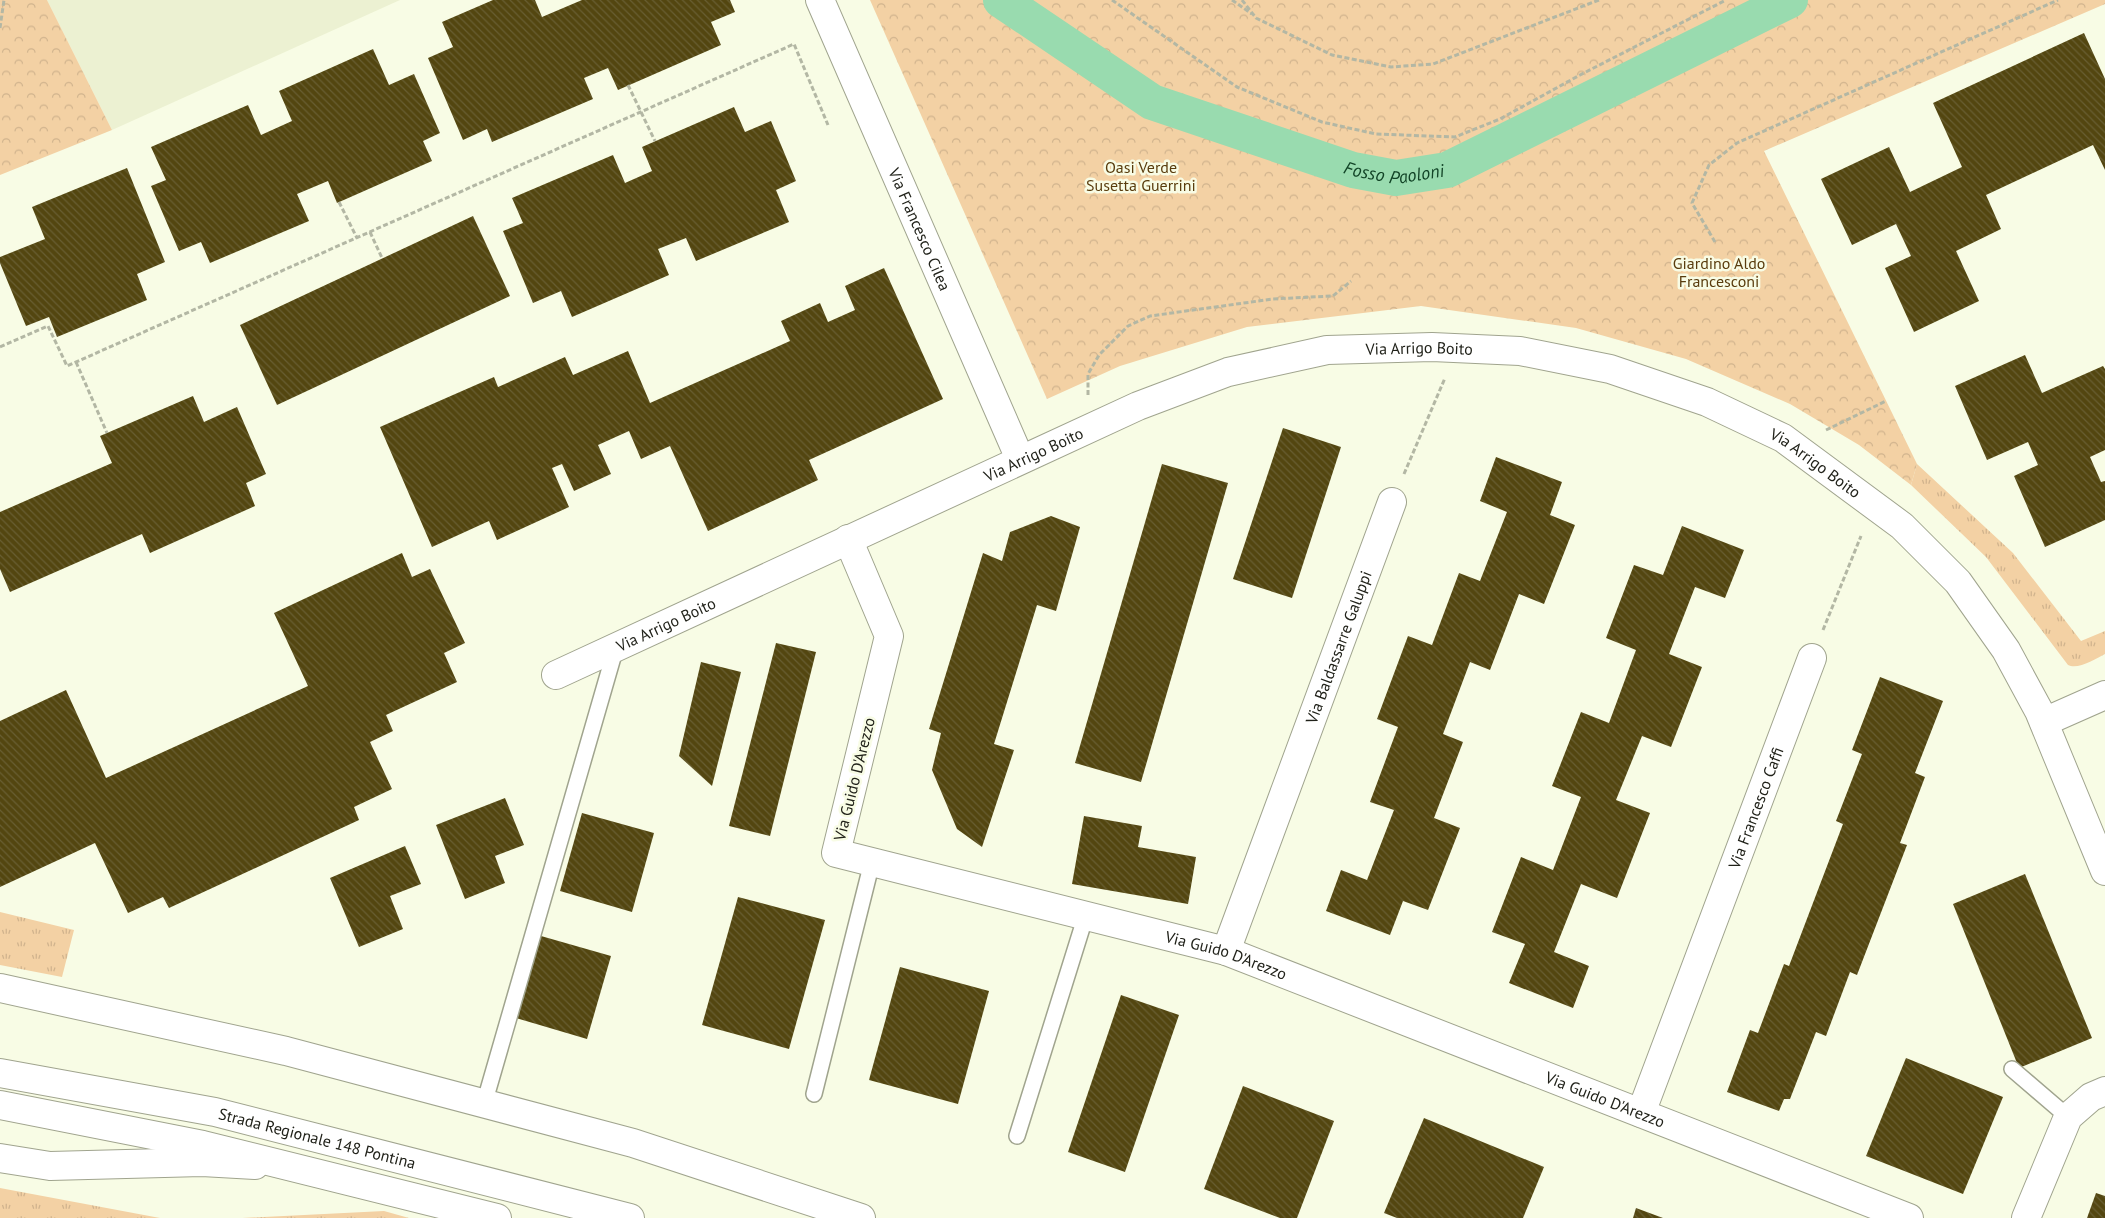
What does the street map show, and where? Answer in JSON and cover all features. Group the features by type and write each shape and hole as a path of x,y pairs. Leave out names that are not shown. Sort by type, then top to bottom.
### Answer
{"street":[{"name":"Via Francesco Cilea","path":"820,0 1020,459"},
{"name":"Via Arrigo Boito","path":"556,675 1020,459 1138,406 1228,372 1327,350 1432,347 1520,351 1610,370 1707,402 1783,438 1902,526 1958,582 2006,650 2044,722 2105,870"},
{"name":"Via Baldassarre Galuppi","path":"1226,951 1392,502"},
{"name":"Via Guido D'Arezzo","path":"848,539 889,636 836,853 1226,951 1910,1218"},
{"name":"Via Francesco Caffi","path":"1642,1114 1812,658"},
{"path":"2044,722 2105,695"},
{"path":"0,988 286,1051 633,1143 860,1218"},
{"name":"Strada Regionale 148 Pontina","path":"0,1073 215,1112 630,1218"},
{"path":"2026,1218 2068,1117 2091,1097 2105,1091"},
{"name":"Strada Regionale 148 Pontina","path":"0,1105 203,1145 497,1218"},
{"path":"0,1158 50,1166 202,1162 303,1169"}],"lane":[{"path":"484,1104 616,647"},
{"path":"814,1094 872,862"},
{"path":"1016,1136 1086,915"},
{"path":"2012,1069 2068,1117"}],"path":[{"path":"0,28 4,0"},
{"path":"1112,0 1237,87 1322,122 1376,134 1455,137 1500,120 1580,75 1726,0"},
{"path":"1232,0 1256,18 1332,55 1391,66 1433,64 1599,0"},
{"path":"1242,0 1256,18"},
{"path":"1714,242 1692,202 1709,165 1738,142 2058,0"},
{"path":"0,347 48,326 67,366 794,44 828,125"},
{"path":"628,85 655,141"},
{"path":"340,202 357,238"},
{"path":"370,232 382,258"},
{"path":"1088,398 1088,374 1099,356 1128,326 1150,316 1272,299 1333,296 1351,281"},
{"path":"1392,502 1458,348"},
{"path":"76,362 107,433"},
{"path":"1825,431 1886,402"},
{"path":"1812,658 1873,504"}],"shaded area":[{"path":"47,0 400,0 112,130"}],"green space":[{"path":"0,0 47,0 112,130 0,175"},
{"name":"Oasi Verde Susetta Guerrini","path":"870,0 2105,0 2105,4 1764,151 1917,464 1911,485 1859,445 1790,404 1686,359 1576,328 1421,306 1247,327 1120,366 1047,399"},
{"path":"1917,464 2013,553 2081,641 2105,631 2105,654 2081,665 2068,665 1986,557 1911,485"},
{"path":"0,912 74,930 62,977 0,965"},
{"path":"0,1188 160,1218 0,1218"},
{"path":"384,1211 409,1218 242,1218"}],"building":[{"path":"493,0 535,0 542,17 582,0 730,0 735,12 711,22 721,45 618,90 608,68 584,78 593,99 492,142 487,129 463,140 428,58 453,47 442,22"},
{"path":"2084,33 2105,79 2105,170 2093,145 1986,195 2001,229 1956,251 1979,301 1914,332 1885,268 1911,256 1896,224 1852,245 1821,179 1889,147 1910,192 1962,167 1933,103"},
{"path":"373,49 389,85 414,74 440,133 423,141 432,161 337,203 328,181 297,194 309,221 210,263 201,242 179,251 151,186 166,180 151,147 248,105 261,135 292,121 279,91"},
{"path":"734,107 745,132 771,121 796,181 776,190 789,222 696,261 686,238 658,249 669,275 572,317 561,291 533,303 503,231 523,223 512,198 613,155 625,183 652,171 642,147"},
{"path":"127,168 165,262 137,274 147,300 57,337 49,317 26,326 0,263 0,257 45,239 32,207"},
{"path":"473,216 510,296 277,405 240,325"},
{"path":"884,268 943,399 809,460 818,480 708,531 670,446 641,459 629,431 598,445 611,474 574,491 562,464 552,468 569,507 497,540 489,521 432,547 380,427 494,377 498,387 565,357 573,375 628,351 650,403 790,341 781,321 820,303 828,322 855,310 845,286"},
{"path":"2025,355 2042,393 2103,366 2105,369 2105,450 2090,457 2101,482 2105,481 2105,520 2045,547 2014,476 2038,465 2028,442 1987,460 1955,386"},
{"path":"193,396 204,422 237,407 266,474 246,483 255,506 150,553 142,534 10,592 0,569 0,512 112,463 100,436"},
{"path":"1283,428 1341,447 1292,598 1233,579"},
{"path":"1496,457 1562,482 1550,515 1575,525 1544,604 1519,594 1490,670 1470,662 1443,734 1463,742 1434,818 1460,828 1428,910 1403,901 1390,935 1326,911 1341,870 1367,880 1394,810 1370,802 1398,727 1377,719 1408,636 1432,645 1459,573 1480,581 1507,512 1480,501"},
{"path":"1162,464 1228,483 1141,782 1075,763"},
{"path":"1051,516 1080,527 1056,611 1037,605 994,744 1014,750 982,847 957,829 932,770 941,733 929,729 983,553 1002,561 1010,532"},
{"path":"1682,526 1744,550 1725,598 1695,587 1669,654 1702,667 1671,747 1642,736 1616,800 1650,813 1617,898 1581,884 1554,952 1589,966 1573,1008 1509,983 1525,944 1492,932 1521,857 1553,870 1581,797 1552,786 1581,712 1609,723 1636,650 1606,638 1634,565 1663,575"},
{"path":"402,553 412,577 430,569 465,643 444,653 457,682 386,715 393,731 370,742 392,789 354,807 359,820 169,908 163,897 128,913 95,843 0,887 0,721 66,690 106,778 308,686 274,613"},
{"path":"776,643 816,652 770,836 729,826"},
{"path":"701,662 741,672 712,786 679,756"},
{"path":"1880,677 1943,701 1915,773 1925,777 1900,843 1907,845 1857,975 1850,972 1826,1036 1816,1032 1790,1099 1784,1099 1779,1111 1727,1092 1750,1030 1758,1033 1784,964 1789,966 1843,824 1836,821 1862,754 1852,750"},
{"path":"505,798 524,845 495,856 505,883 465,899 436,825"},
{"path":"582,813 654,833 632,912 560,891"},
{"path":"1084,816 1142,826 1138,847 1196,857 1188,904 1072,884"},
{"path":"405,846 421,884 390,896 403,929 359,947 330,878"},
{"path":"2025,874 2092,1038 2019,1068 1953,904"},
{"path":"738,897 825,920 789,1049 702,1025"},
{"path":"541,936 611,956 587,1039 516,1018"},
{"path":"900,967 989,991 958,1104 869,1080"},
{"path":"1121,995 1179,1015 1125,1172 1068,1152"},
{"path":"1906,1058 2003,1097 1963,1194 1866,1156"},
{"path":"1243,1086 1334,1121 1297,1218 1280,1218 1204,1189"},
{"path":"1424,1118 1544,1167 1523,1218 1397,1218 1384,1213"},
{"path":"2096,1193 2105,1196 2105,1218 2087,1218"},
{"path":"1636,1208 1663,1218 1633,1218"}],"waterway":[{"name":"Fosso Paoloni","path":"1001,0 1152,102 1353,170 1396,178 1447,170 1790,0"}],"park label":[{"name":"Giardino Aldo Francesconi","path":"1719,272"}]}
